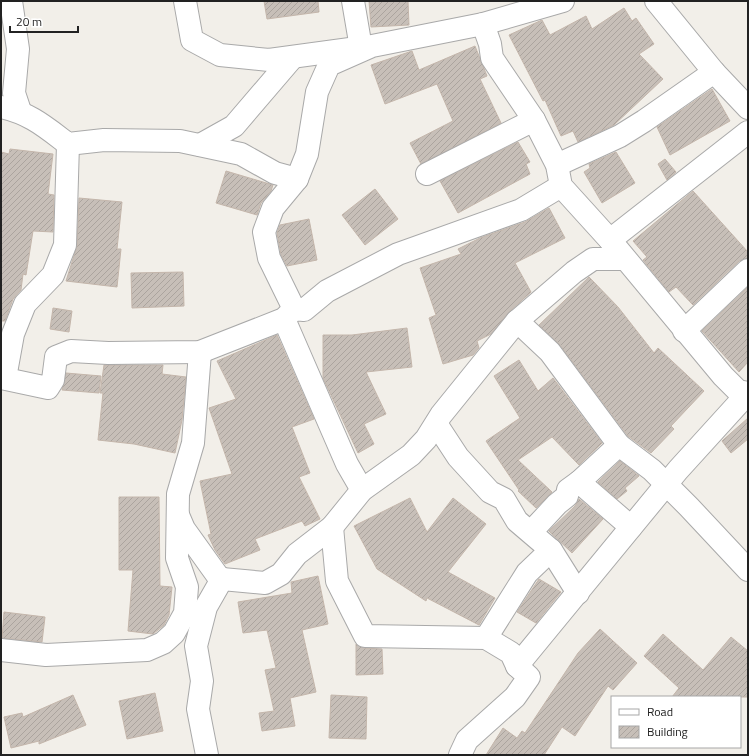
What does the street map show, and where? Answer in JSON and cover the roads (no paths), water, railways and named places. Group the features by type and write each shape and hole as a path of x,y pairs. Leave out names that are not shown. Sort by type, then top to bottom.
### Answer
{"street":[{"path":"11,1 18,49 14,93 10,109 37,120 68,144 104,140 180,142 241,154 275,173 297,179"},
{"path":"185,1 192,40 220,55 269,60 367,47 483,24 563,1"},
{"path":"353,1 367,47"},
{"path":"656,1 714,72 748,108"},
{"path":"483,24 490,44 492,58 534,120 557,165 561,186 610,240 624,259 723,376 738,391 748,393"},
{"path":"362,490 347,464 289,314 269,258 264,232 273,208 297,179 307,154 317,92 329,65 367,47"},
{"path":"200,146 234,126 293,57"},
{"path":"557,165 620,136 714,72"},
{"path":"427,174 534,120"},
{"path":"610,240 748,132"},
{"path":"68,144 65,244 53,275 25,304 13,334 3,378 48,388 53,380 56,357 72,351 108,353 200,352 289,314 304,310 326,291 398,254 521,210 561,186"},
{"path":"178,515 184,529 217,575 222,579 265,583 281,574 297,554 332,527 362,490 411,455 426,439 441,415 517,321 574,272 593,259 624,259"},
{"path":"684,331 748,270"},
{"path":"517,321 550,352 619,445 652,470 689,506 748,570"},
{"path":"1,650 46,655 147,650 163,643 174,633 184,613 187,587 178,558 178,494 193,443 200,352"},
{"path":"517,666 666,485 748,393"},
{"path":"436,425 458,457 490,492 504,498 517,522 551,550 578,593"},
{"path":"531,532 557,504 567,496 568,490 579,482 619,445"},
{"path":"579,482 631,527"},
{"path":"332,527 337,582 365,636 486,638 511,653 517,666 529,677 515,697 467,740 460,755"},
{"path":"486,638 527,572 551,550"},
{"path":"207,755 198,710 202,681 196,646 206,607 222,579"}]}
